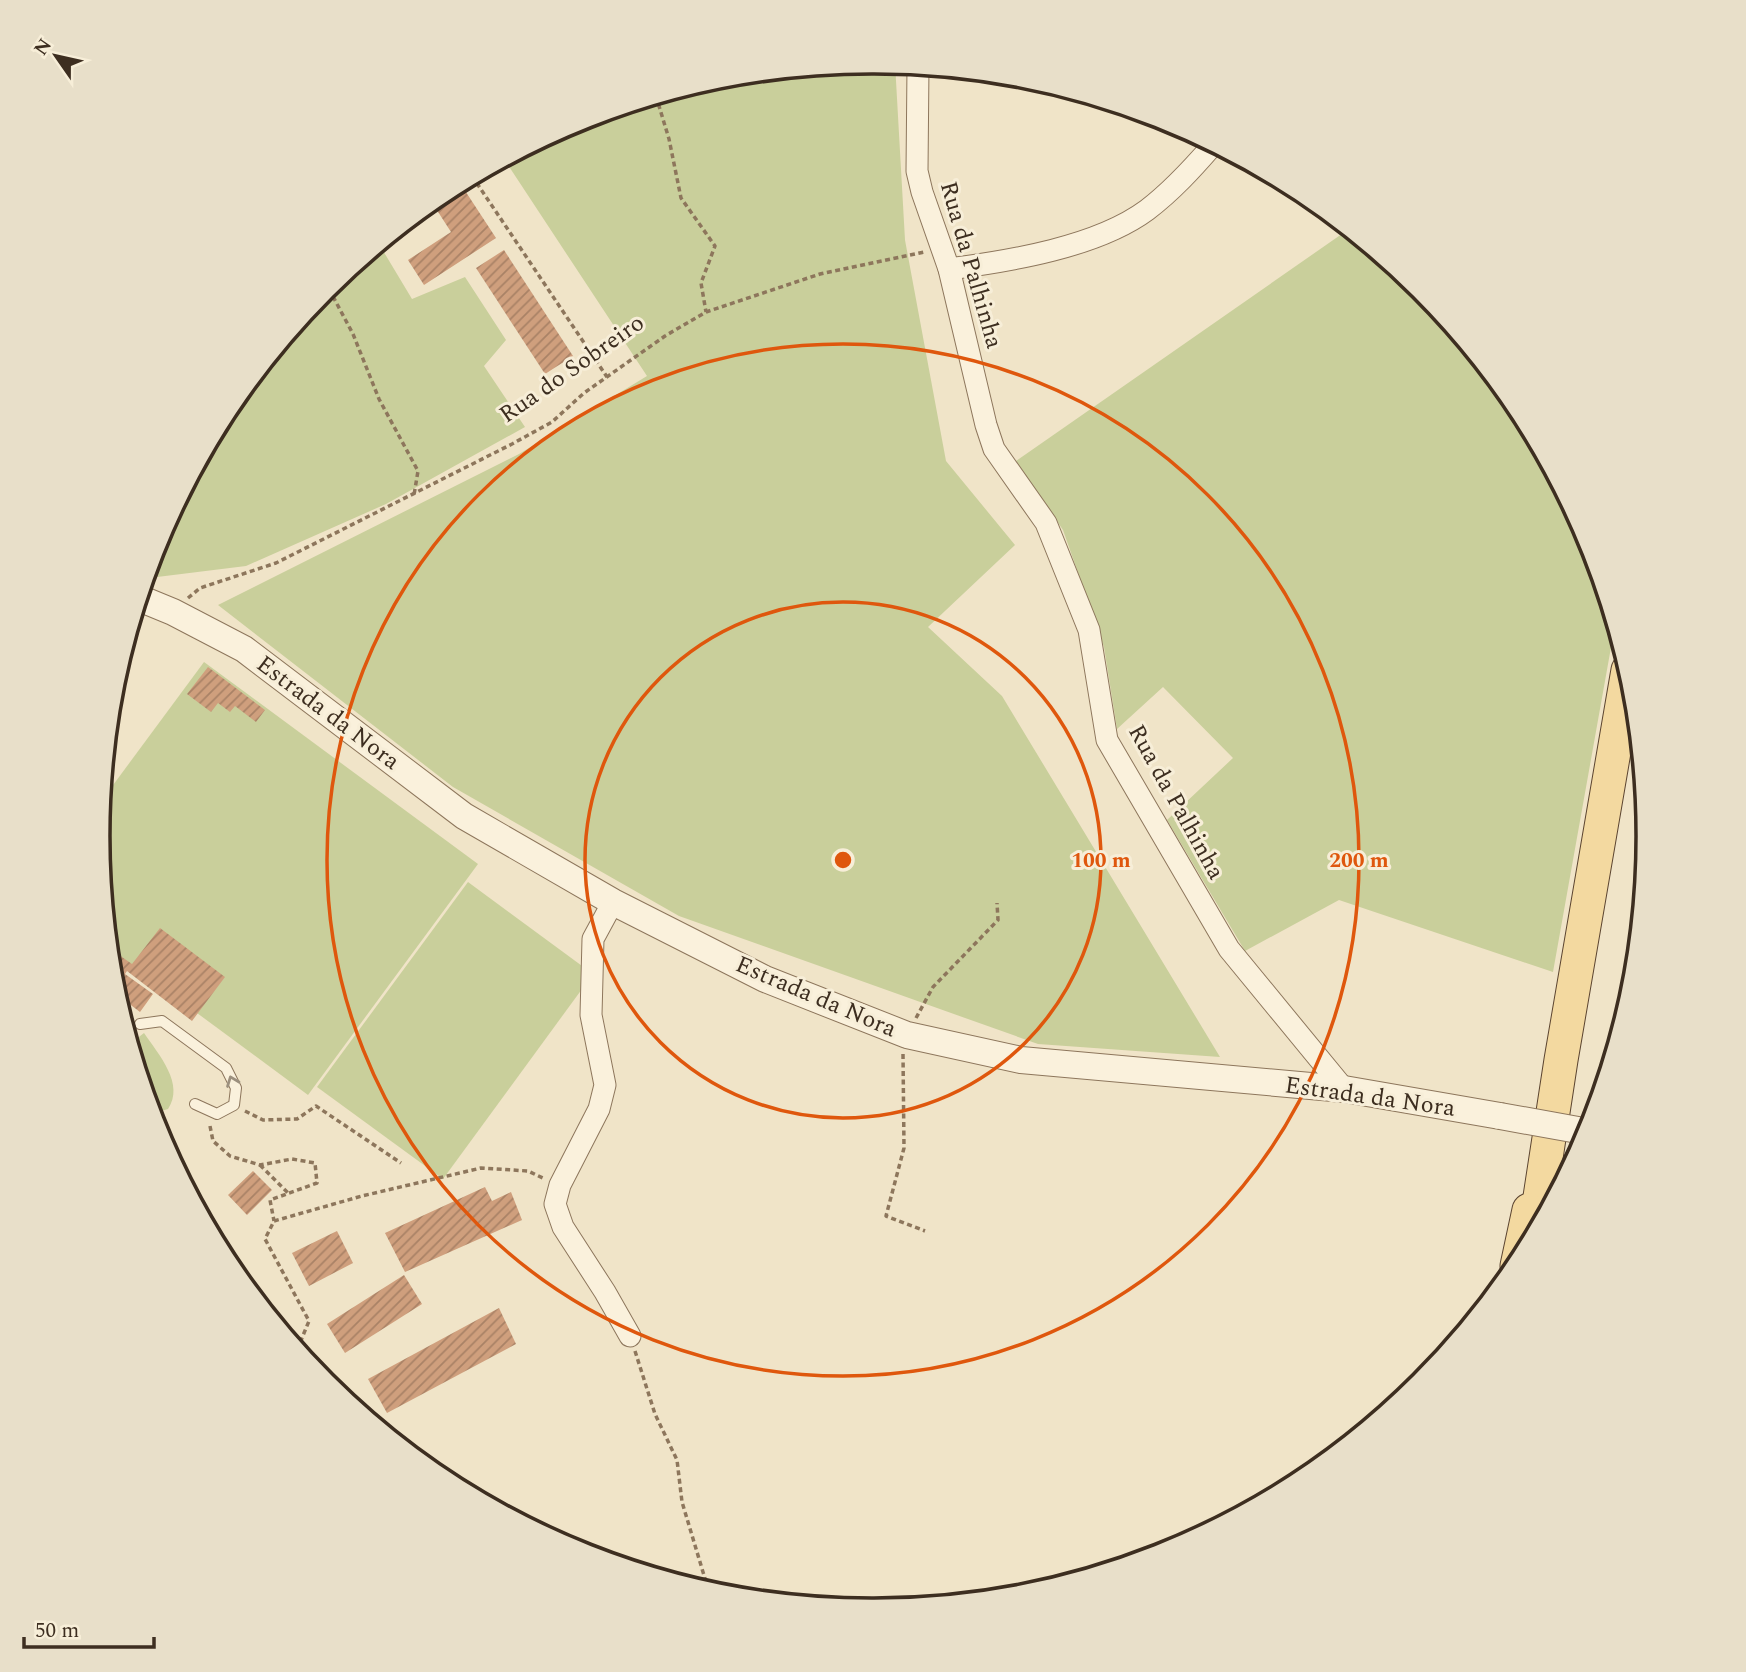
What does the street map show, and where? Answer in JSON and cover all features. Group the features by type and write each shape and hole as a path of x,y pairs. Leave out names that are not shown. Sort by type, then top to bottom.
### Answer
{"main road":[{"path":"1538,1207 1623,699"},
{"path":"1524,1231 1561,1060"}],"street":[{"name":"Rua da Palhinha","path":"918,75 918,171 922,192 949,269 986,425 995,449 1046,523 1089,630 1107,740 1229,949 1344,1089"},
{"path":"949,269 1006,262 1101,235 1145,211 1210,152"},
{"name":"Estrada da Nora","path":"148,602 244,649 464,816 613,902 765,979 907,1035 1021,1060 1344,1089 1576,1130"},
{"path":"613,902 593,939 591,1015 605,1085 599,1109 560,1185 555,1204 564,1227 606,1292 630,1336"}],"lane":[{"path":"140,1024 162,1021 226,1068 236,1088 234,1105 216,1114 195,1104"}],"path":[{"path":"659,104 681,198 715,246 701,282 706,312"},
{"path":"478,185 607,377"},
{"name":"Rua do Sobreiro","path":"173,612 200,588 276,563 414,495 552,422 584,393 665,336 706,312 820,274 943,248"},
{"path":"334,297 353,334 379,399 418,471 414,495"},
{"path":"925,1231 886,1216 904,1148 902,1047 933,987 998,920 998,903"},
{"path":"195,1104 209,1122 212,1141 230,1156 260,1166 288,1194"},
{"path":"234,1105 263,1120 297,1119 316,1106 401,1163"},
{"path":"260,1166 292,1159 315,1163 317,1182 270,1200 274,1221 265,1239 309,1321 301,1340"},
{"path":"274,1221 362,1196 481,1168 528,1171 560,1185"},
{"path":"630,1336 655,1414 677,1460 682,1502 705,1580"}],"green space":[{"path":"896,74 905,240 946,461 1015,545 928,627 1002,696 1220,1057 1038,1044 679,916 453,787 218,605 519,454 647,376 509,167 581,132 676,99 773,80 823,75"},
{"path":"1341,234 1412,297 1478,372 1533,455 1577,544 1611,645 1553,972 1339,900 1245,951 1167,820 1233,758 1163,687 1117,729 1104,647 1063,530 1016,461"},
{"path":"384,252 412,299 465,277 506,340 484,366 525,427 386,504 246,566 156,577 189,499 239,412 268,372 334,297"},
{"path":"204,662 478,864 308,1095 120,956 112,886 112,786"},
{"path":"468,882 593,974 443,1179 317,1087"},
{"path":"144,1033 168,1070 174,1090 168,1109 162,1111 138,1038"}],"building":[{"path":"466,192 496,238 424,285 408,260 451,232 437,211"},
{"path":"504,250 573,356 545,374 476,268"},
{"path":"208,667 265,710 256,722 235,706 230,712 218,703 211,712 187,694"},
{"path":"160,928 225,977 192,1021 127,971 125,974 153,994 140,1012 129,1004 120,956 132,964"},
{"path":"253,1171 272,1190 247,1215 228,1195"},
{"path":"485,1187 492,1201 511,1192 522,1220 405,1272 385,1233"},
{"path":"337,1231 353,1263 309,1286 292,1253"},
{"path":"404,1275 422,1304 345,1353 327,1324"},
{"path":"499,1308 516,1344 387,1413 368,1379"}]}
